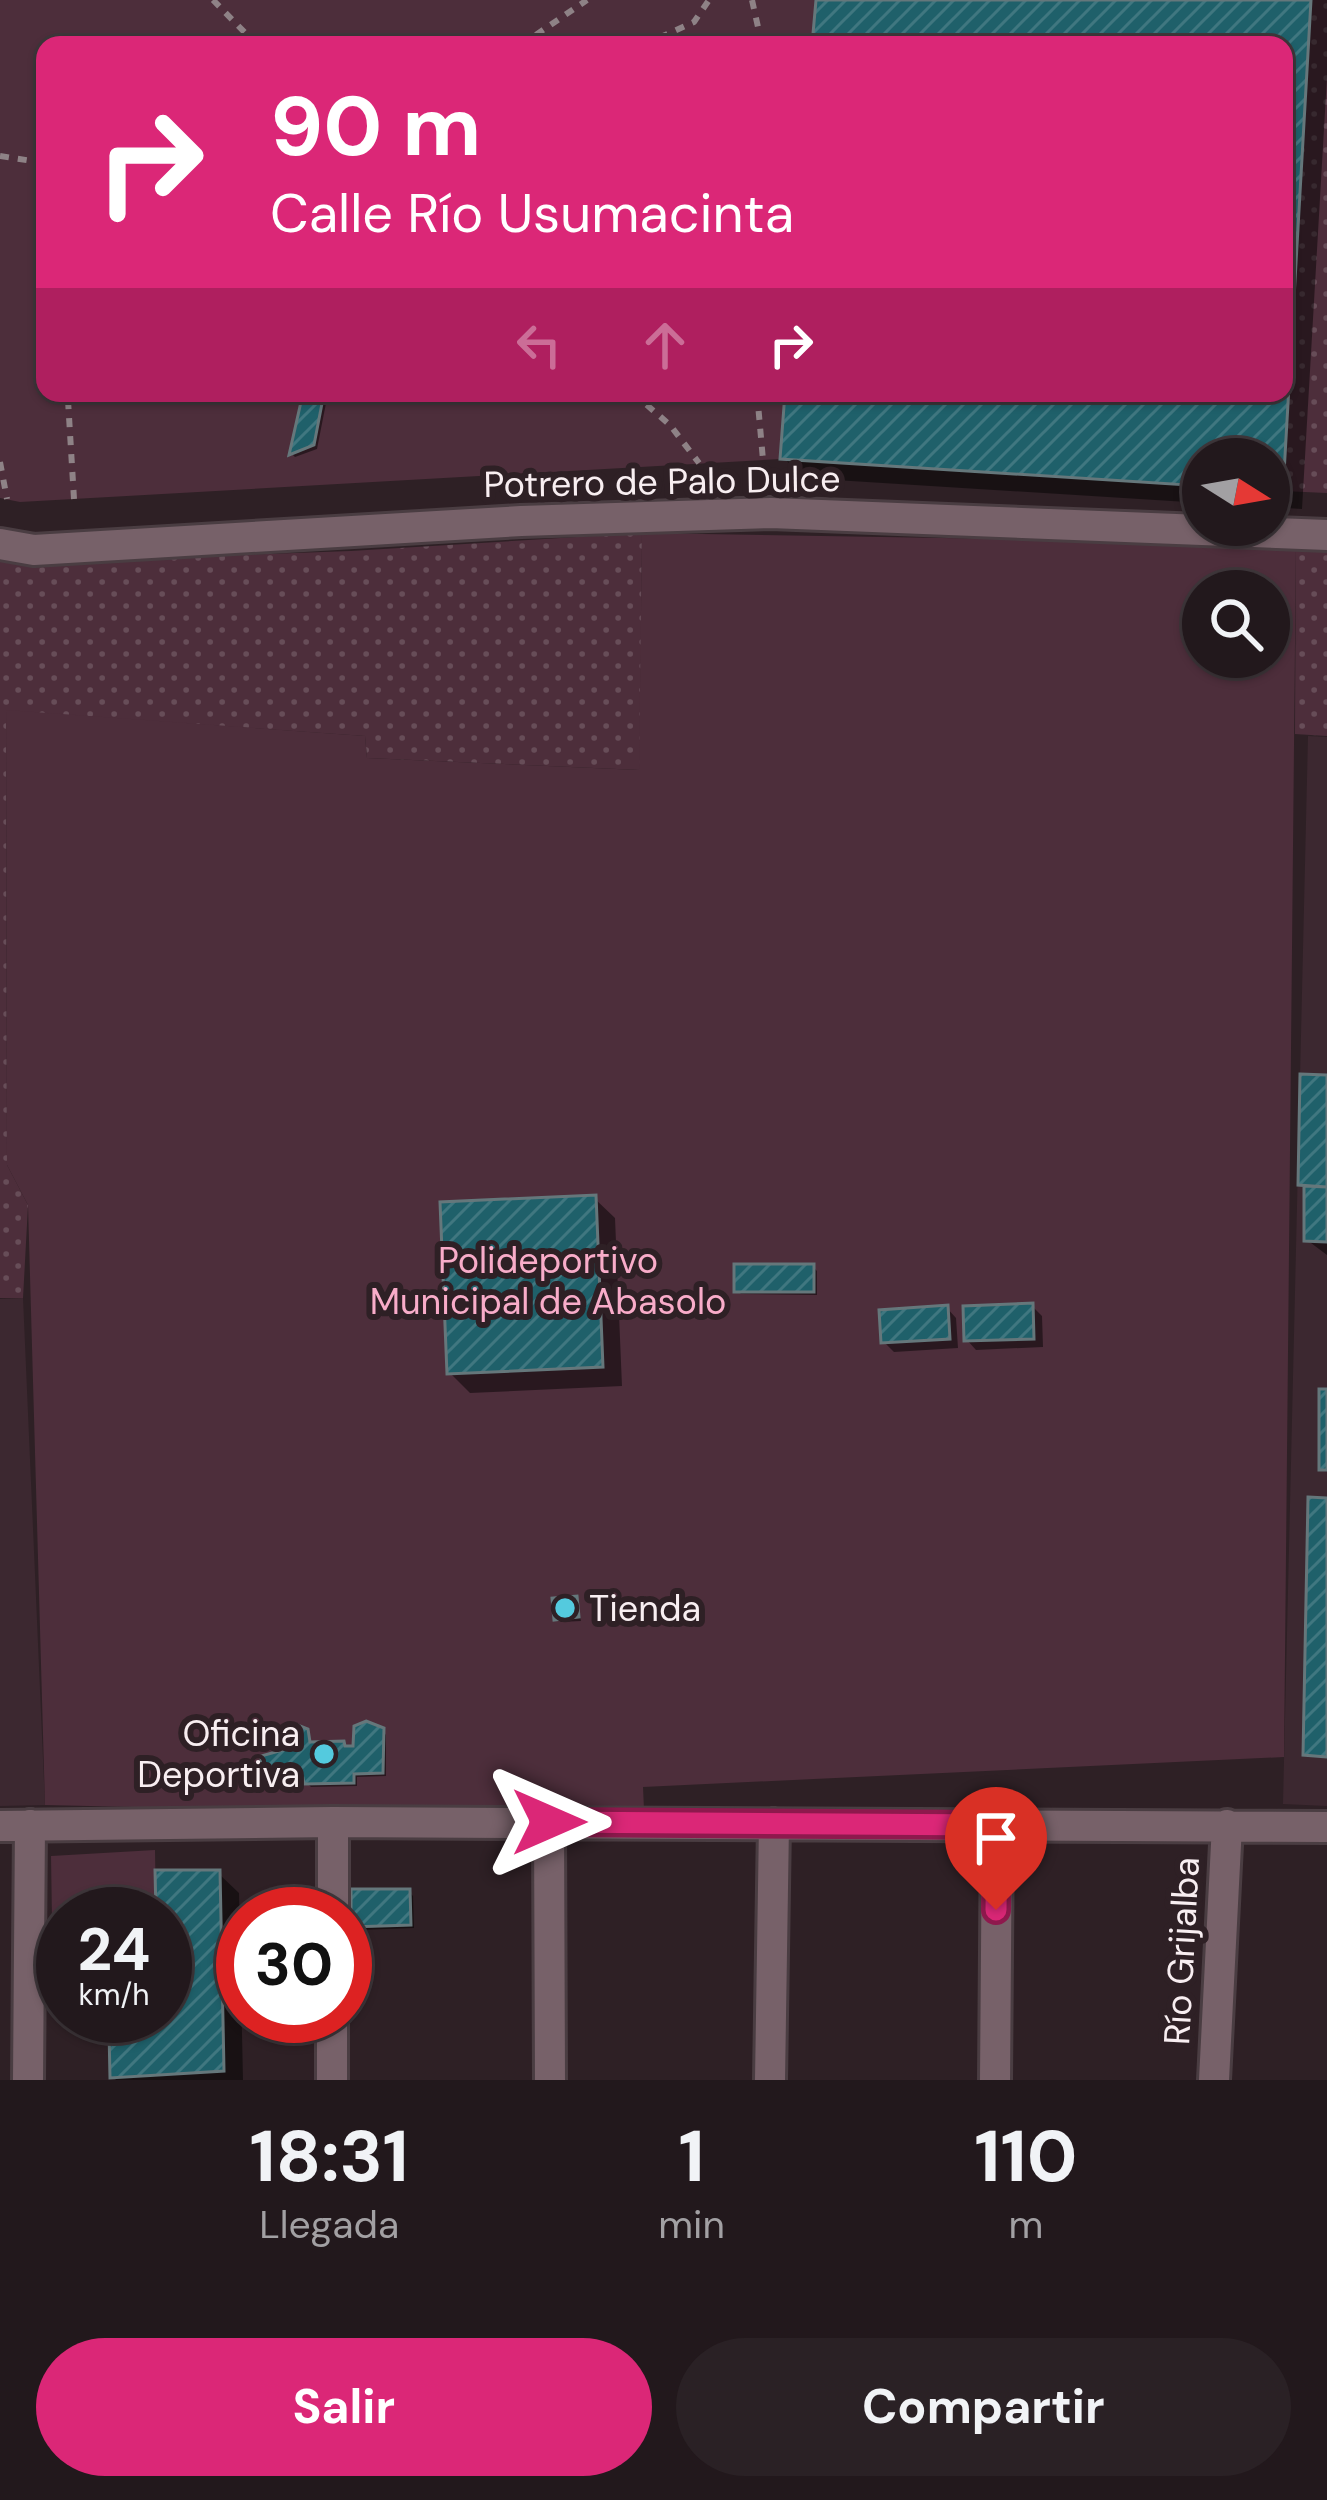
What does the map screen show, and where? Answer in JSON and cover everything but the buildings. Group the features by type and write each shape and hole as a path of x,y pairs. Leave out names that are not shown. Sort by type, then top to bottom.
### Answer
{"street":[{"name":"Potrero de Palo Dulce","path":"0,544 34,550 521,521 771,513 1327,535"},
{"path":"333,1887 334,1822"},
{"path":"549,1822 550,2080"},
{"path":"28,2080 15,1826 549,1822 1327,1827"},
{"path":"770,2080 774,1823"},
{"path":"995,2080 997,1825"},
{"name":"Río Grijalba","path":"1214,2080 1227,1825"},
{"path":"332,2043 332,2080"}],"path":[{"path":"214,0 248,36"},
{"path":"534,36 587,0"},
{"path":"663,36 694,22 709,0"},
{"path":"752,0 760,36"},
{"path":"0,156 36,162"},
{"path":"68,402 74,499"},
{"path":"643,402 670,425 699,463"},
{"path":"758,402 764,460"},
{"path":"0,462 7,500"}],"shaded area":[{"path":"1308,736 1327,737 1327,1806 1283,1804"},
{"path":"23,1298 45,1805 0,1806 0,1299"}],"green space":[{"path":"0,0 816,0 813,36 36,36 36,402 784,402 780,459 20,502 0,498"},
{"path":"1311,0 1327,0 1327,493 1290,491 1290,438 1286,438 1288,402 1293,402 1293,316"},
{"path":"642,533 640,770 367,758 365,736 6,711 7,1165 28,1205 23,1298 0,1298 0,559 41,562 351,551"},
{"name":"Polideportivo Municipal de Abasolo","path":"642,533 1182,542 1182,546 1296,544 1284,1757 643,1787 644,1810 356,1812 45,1805 28,1205 7,1165 6,710 365,736 367,758 639,770"},
{"path":"1327,542 1327,736 1295,734 1296,544"},
{"path":"155,1850 156,1887 51,1887 51,1856"}],"place":[{"name":"Tienda","path":"565,1608"},
{"name":"Oficina Deportiva","path":"324,1754"}],"route":[{"path":"549,1822 997,1825 996,1910"}]}
